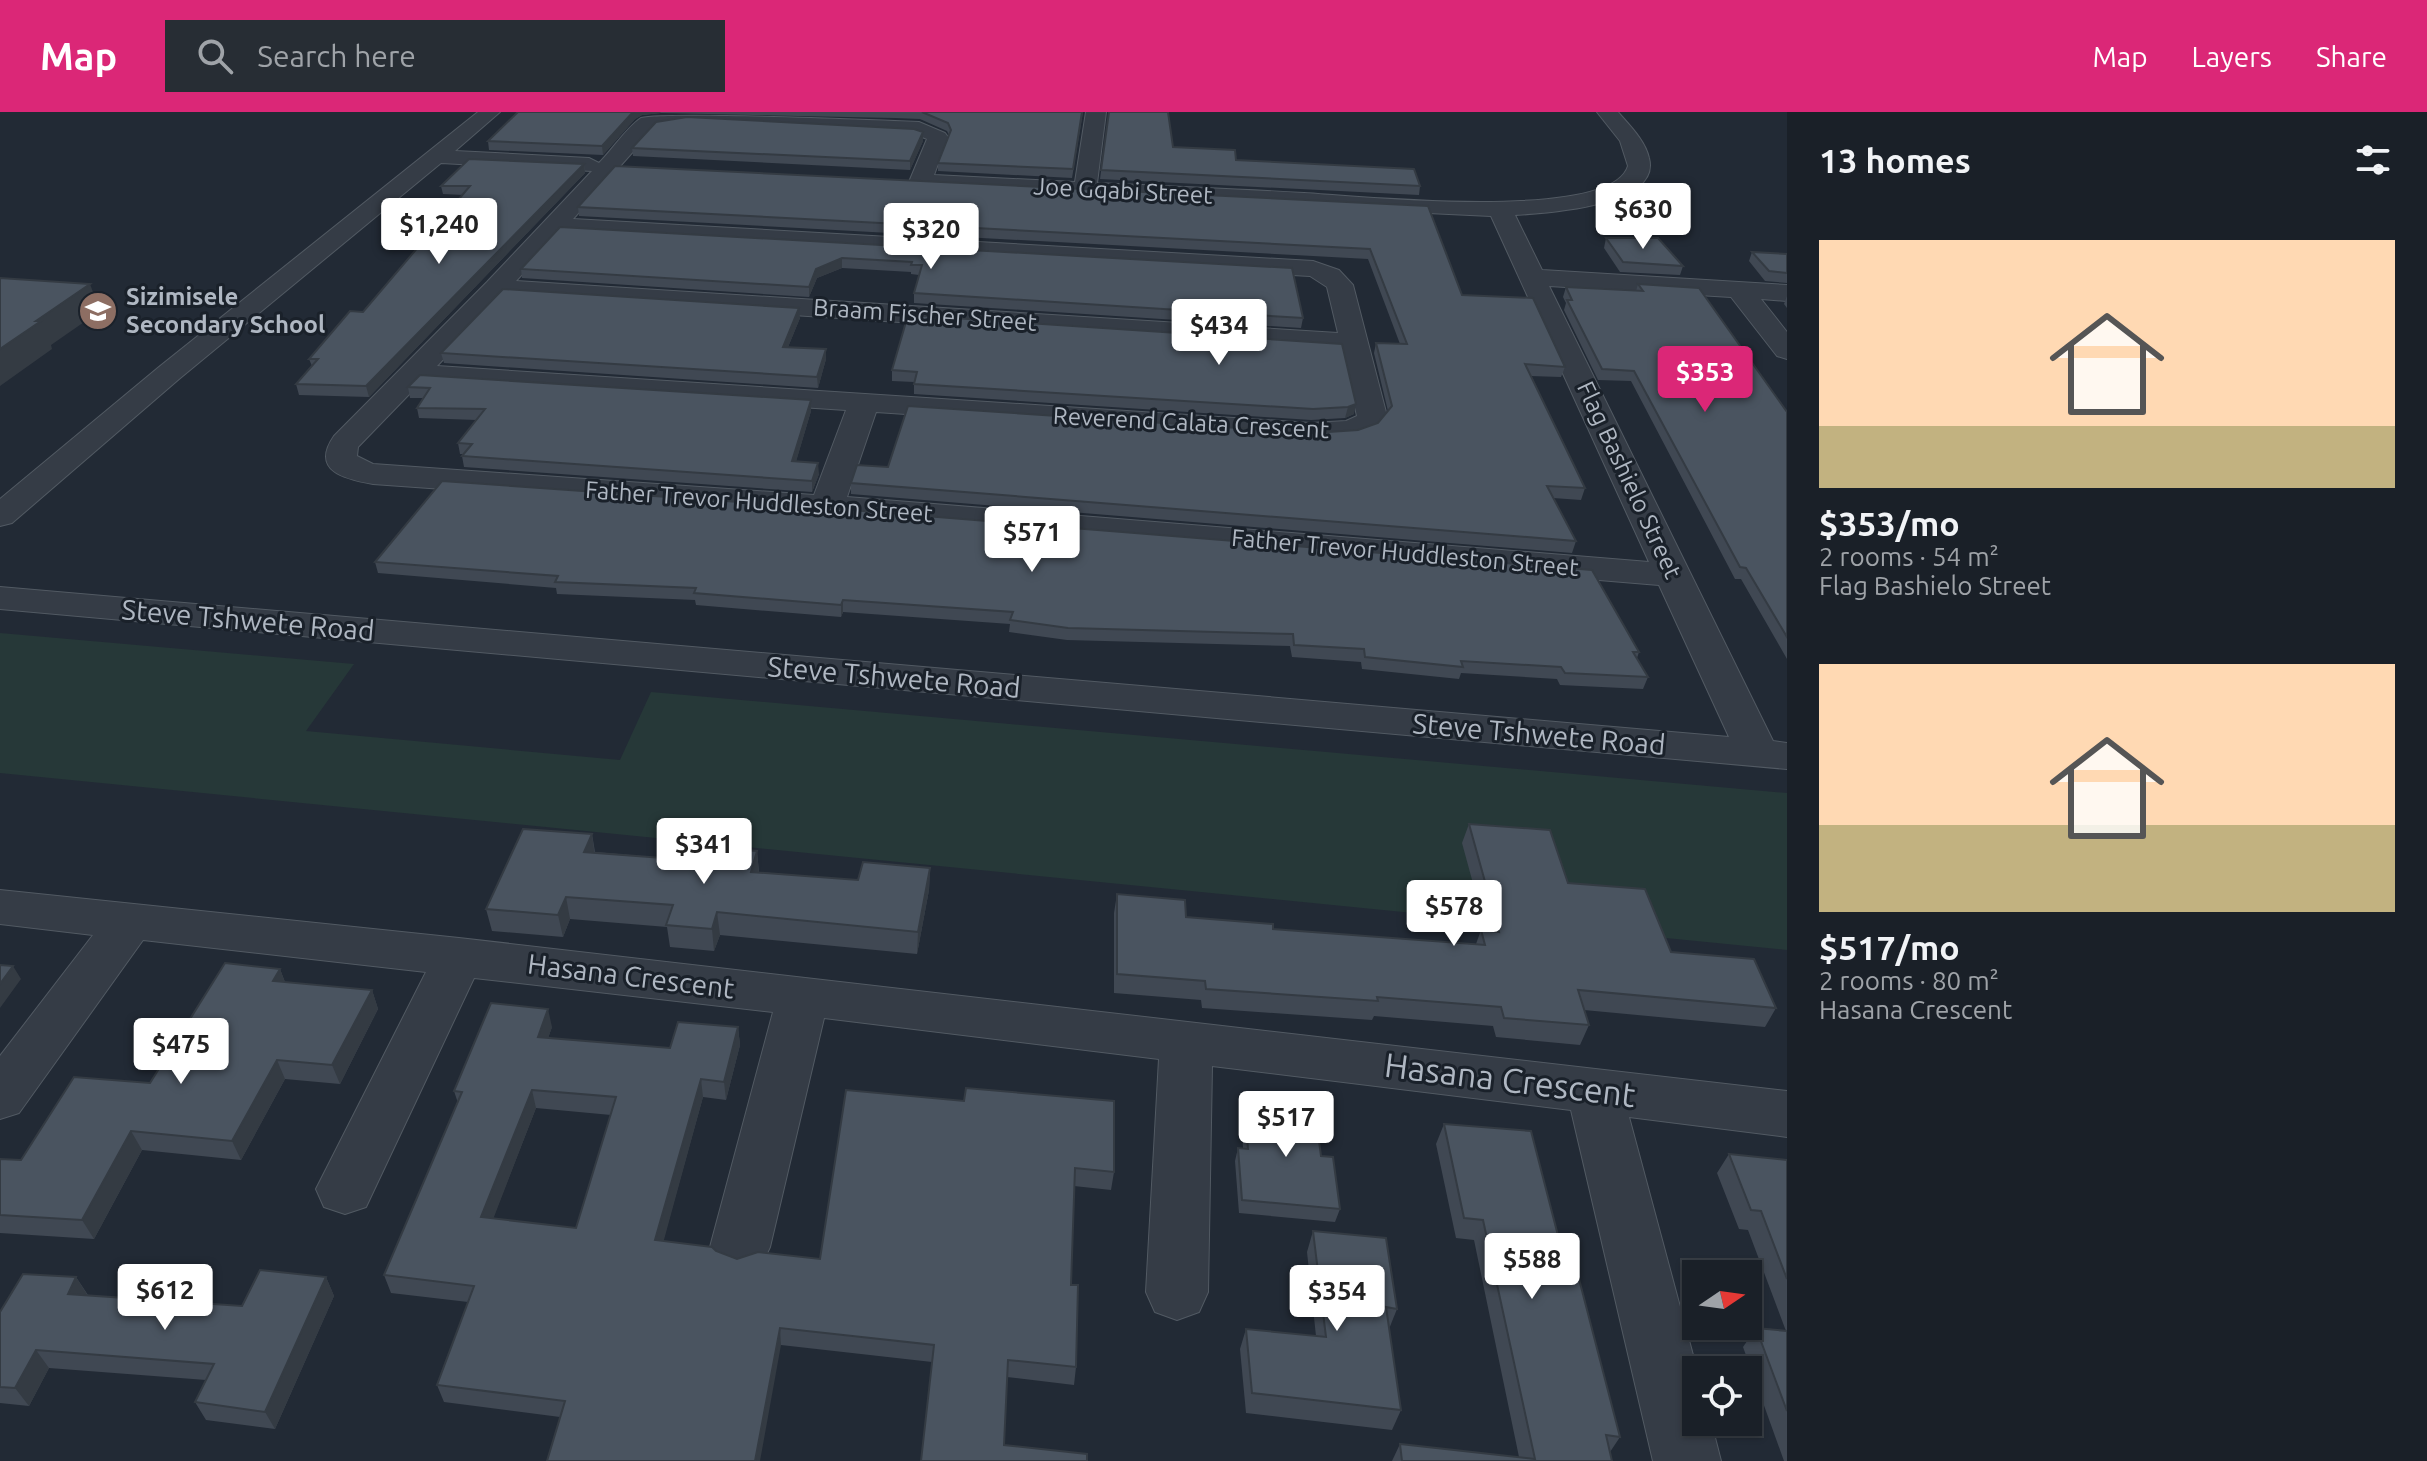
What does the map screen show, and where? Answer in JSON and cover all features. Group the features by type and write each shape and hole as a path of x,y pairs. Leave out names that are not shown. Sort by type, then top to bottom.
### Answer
{"street":[{"path":"0,516 490,112"},
{"path":"1085,188 1096,112"},
{"name":"Joe Gqabi Street","path":"913,182 1500,209 1580,201 1601,196 1632,181 1640,166 1635,149 1607,112"},
{"name":"Father Trevor Huddleston Street","path":"913,182 938,137 908,125 688,116 661,118 648,123 622,167 555,225 416,373 345,443 341,460 346,466 373,474 827,506 1674,575"},
{"path":"433,156 622,167"},
{"path":"1210,195 1210,239"},
{"name":"Flag Bashielo Street","path":"1500,209 1674,575 1772,754"},
{"name":"Reverend Calata Crescent","path":"416,373 1311,432 1352,430 1369,422 1372,416 1340,285 1330,275 1210,239 555,225"},
{"path":"1533,277 1787,293"},
{"name":"Braam Fischer Street","path":"496,288 1355,343"},
{"path":"1740,291 1787,350"},
{"path":"827,506 864,404"},
{"name":"Steve Tshwete Road","path":"0,598 1772,754"},
{"name":"Hasana Crescent","path":"0,907 459,956 1787,1114"},
{"path":"0,1097 131,920"},
{"path":"345,1189 459,956"},
{"path":"740,1247 803,996"},
{"path":"1177,1292 1186,1041"},
{"path":"1594,1090 1687,1461"}],"shaded area":[{"path":"0,633 354,664 306,731 620,760 651,692 1787,793 1787,950 0,773"}],"building":[{"path":"518,112 633,112 602,146 488,141"},
{"path":"922,112 1082,112 1073,169 938,163 951,130 948,123"},
{"path":"1109,112 1168,112 1173,147 1235,150 1236,160 1414,169 1420,186 1101,170"},
{"path":"687,117 914,129 923,132 910,161 632,148 656,122"},
{"path":"469,159 584,164 366,386 296,384 318,359 309,359 350,311 363,312 470,186 441,186"},
{"path":"615,166 1428,206 1462,295 1533,298 1565,367 1525,364 1585,488 1547,486 1576,541 851,483 857,465 888,467 908,406 1313,433 1358,430 1378,423 1392,406 1376,343 1407,344 1370,249 578,207"},
{"path":"560,227 1292,268 1303,318 914,293 922,265 911,265 912,262 842,258 816,269 809,287 521,269"},
{"path":"1606,238 1658,238 1683,266 1623,262"},
{"path":"1752,252 1787,254 1787,273 1769,271"},
{"path":"0,278 90,284 0,349"},
{"path":"1638,284 1699,288 1787,412 1787,637 1746,568 1740,567 1634,371 1602,369 1567,300 1572,300 1566,287 1643,291"},
{"path":"503,289 799,308 783,347 826,349 817,377 441,353"},
{"path":"908,315 1342,344 1356,404 1313,409 914,384 917,372 892,370"},
{"path":"420,375 811,400 792,461 818,463 812,481 462,456 472,444 458,443 485,409 417,408 430,388 408,387"},
{"path":"442,481 826,508 1592,570 1639,652 1633,652 1648,677 1565,673 1561,667 1461,661 1463,667 1365,657 1364,649 1294,645 1293,634 1068,628 1010,620 1013,612 843,600 841,605 694,593 696,588 555,582 558,576 375,562"},
{"path":"1469,824 1550,830 1568,883 1645,889 1671,952 1754,959 1776,1008 1578,990 1589,1025 1504,1018 1501,1007 1377,997 1378,1001 1206,989 1205,981 1117,974 1117,894 1185,900 1186,917 1273,924 1273,929 1485,945 1481,930 1499,932"},
{"path":"523,829 592,834 584,852 689,860 694,846 757,851 751,872 858,880 863,862 930,868 918,932 717,912 712,929 666,925 673,905 566,897 558,915 486,909"},
{"path":"225,963 280,969 273,981 372,990 332,1065 277,1060 232,1141 131,1131 82,1220 0,1215 0,1159 21,1160 74,1077 150,1083"},
{"path":"0,965 13,966 0,984"},
{"path":"491,1003 548,1009 538,1037 670,1048 678,1022 738,1027 724,1082 701,1079 655,1240 712,1247 737,1259 758,1252 820,1259 846,1090 964,1101 966,1088 1114,1101 1114,1172 1075,1168 1071,1285 1078,1285 1076,1367 1008,1360 1004,1445 1087,1454 1087,1461 921,1461 934,1345 780,1328 755,1461 547,1461 565,1401 437,1385 474,1286 384,1275 462,1092 454,1091","holes":["532,1090 616,1097 576,1228 481,1217"]},
{"path":"1244,1103 1315,1110 1321,1156 1333,1157 1340,1209 1242,1200 1238,1148 1248,1149"},
{"path":"1444,1124 1531,1131 1562,1251 1572,1252 1620,1437 1606,1435 1612,1461 1402,1461 1400,1444 1535,1459 1483,1220 1464,1218"},
{"path":"1729,1154 1787,1160 1787,1279 1761,1211 1751,1210"},
{"path":"1313,1231 1386,1238 1397,1309 1386,1307 1401,1410 1252,1393 1246,1329 1326,1337"},
{"path":"260,1270 326,1277 265,1412 195,1402 214,1364 36,1350 15,1388 0,1387 0,1312 23,1274 76,1277 68,1294 242,1306"},
{"path":"1762,1329 1787,1331 1787,1411 1760,1340"}],"place":[{"name":"Sizimisele Secondary School","path":"98,311"}]}
